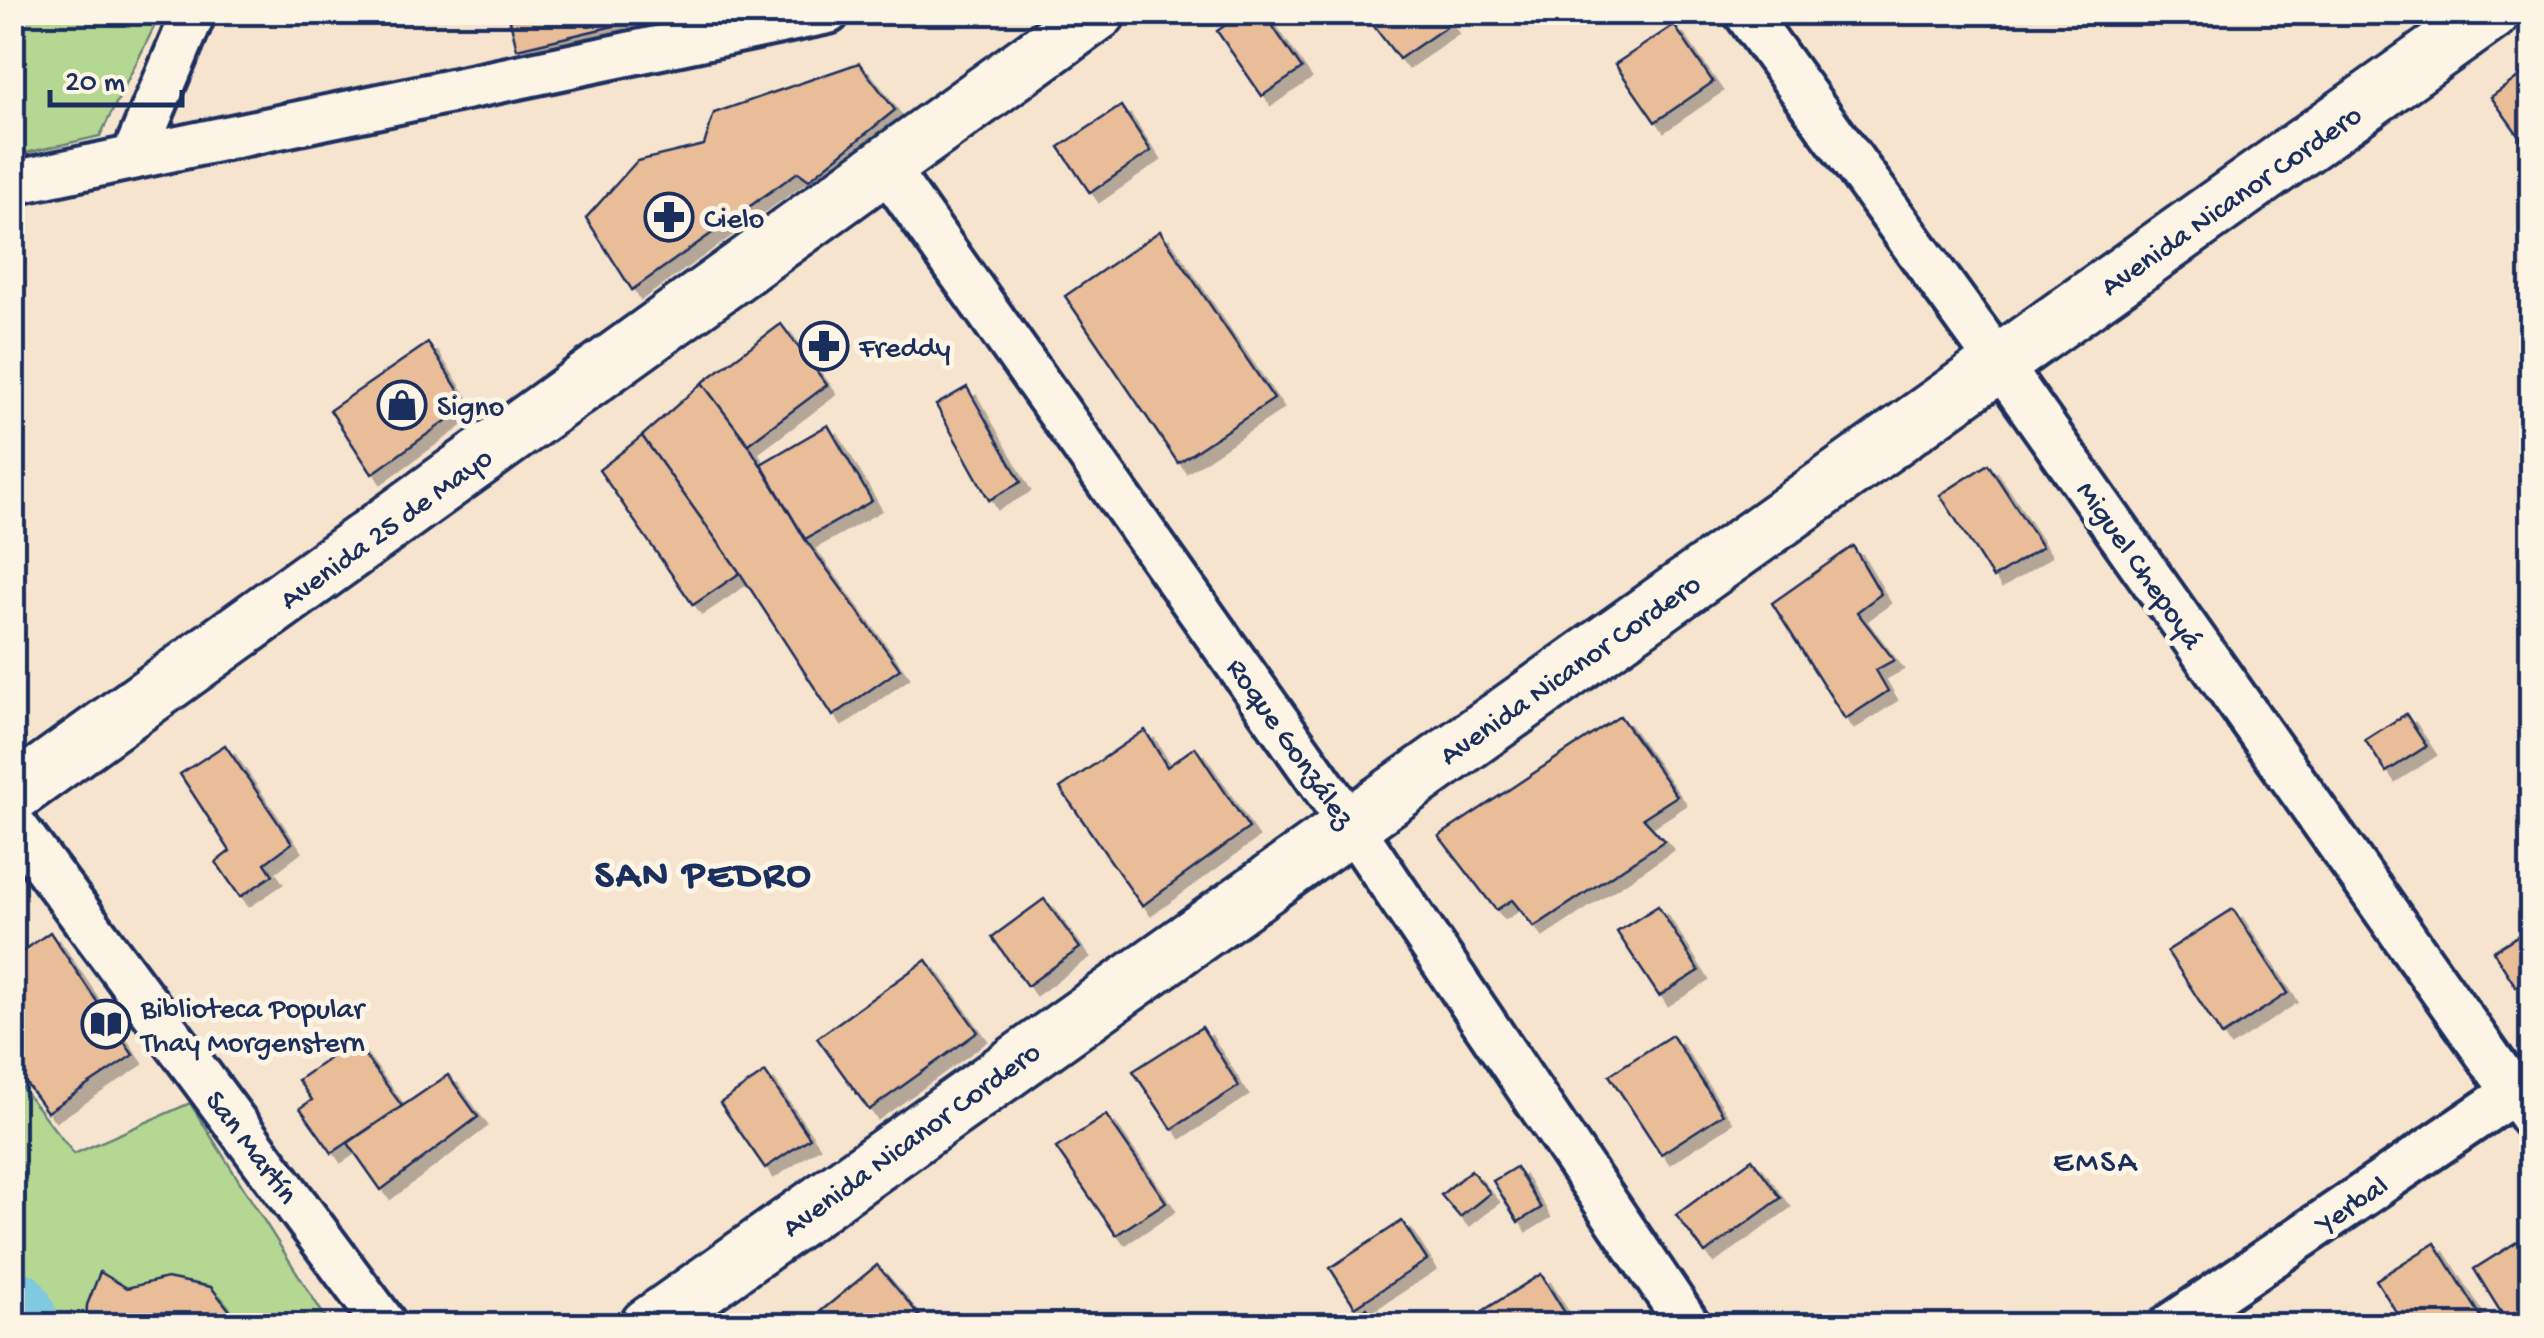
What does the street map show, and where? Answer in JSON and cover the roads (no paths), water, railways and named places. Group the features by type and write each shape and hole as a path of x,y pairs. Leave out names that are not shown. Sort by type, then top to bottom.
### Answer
{"main road":[{"name":"Avenida 25 de Mayo","path":"12,795 1098,12"},
{"name":"Avenida Nicanor Cordero","path":"648,1326 2492,12"}],"street":[{"path":"134,155 194,12"},
{"path":"12,183 828,12"},
{"name":"Miguel Chepoyá","path":"1745,12 2526,1097"},
{"name":"Roque González","path":"885,166 1350,824 1688,1326"},
{"name":"San Martín","path":"12,822 386,1326"},
{"name":"Yerbal","path":"2170,1326 2526,1097"}],"waterway":[{"path":"12,1309 20,1326"}],"place":[{"name":"Cielo","path":"669,217"},
{"name":"Freddy","path":"824,346"},
{"name":"Signo","path":"402,405"},
{"name":"Biblioteca Popular Thay Morgenstern","path":"106,1024"}],"district":[{"name":"SAN PEDRO","path":"704,871"},
{"name":"EMSA","path":"2096,1159"}]}
